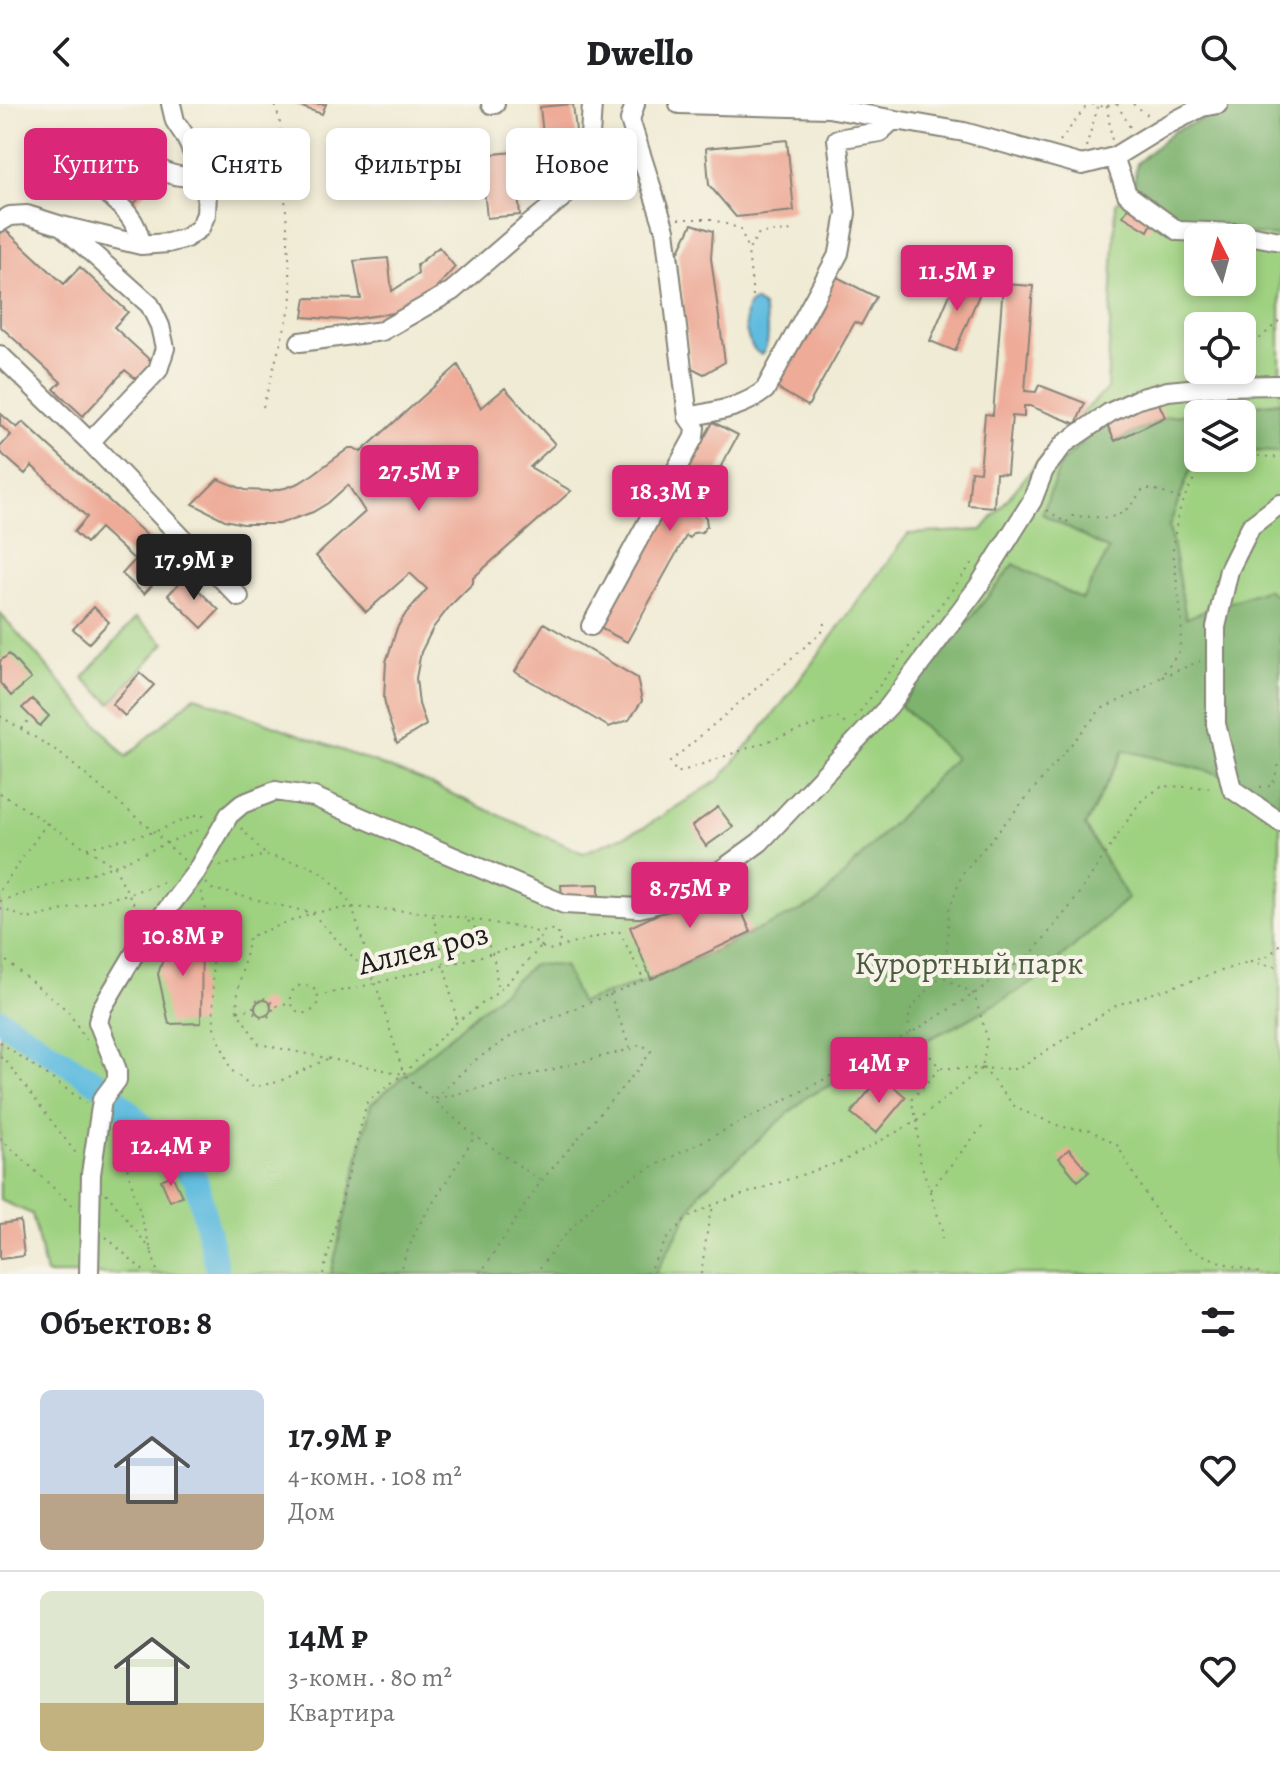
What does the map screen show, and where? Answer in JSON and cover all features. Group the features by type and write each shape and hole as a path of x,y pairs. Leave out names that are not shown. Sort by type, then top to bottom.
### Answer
{"street":[{"path":"171,104 175,121 183,133"},
{"path":"300,342 382,331 452,291 578,185 588,168 592,104"},
{"path":"591,626 694,437 695,427 688,417 665,230 630,120 635,104"},
{"path":"679,104 828,108 964,132 1082,165 1202,107 1218,104"},
{"path":"688,417 730,408 754,399 765,390 839,253 846,213 837,139 880,132 893,120"},
{"path":"1113,148 1127,194 1178,231 1238,233 1280,241"},
{"path":"113,200 129,214 139,230 141,245"},
{"path":"0,222 10,216 27,215 141,245 168,243 186,238 200,228 206,214 207,200"},
{"path":"62,226 150,305 160,326 165,348 158,370 90,442"},
{"path":"0,355 90,442 239,597"},
{"path":"89,1274 91,1174 108,1092 117,1080 117,1070 98,1022 102,1008 139,946 196,872 229,815 242,804 275,791 314,797 564,904 639,908 677,899 760,842 889,706 978,587 1032,501 1044,470 1064,444 1109,413 1138,399 1180,389 1280,385"},
{"path":"1280,504 1251,526 1229,570 1216,627 1216,724 1232,789 1280,822"}],"path":[{"path":"263,407 292,301 280,123 275,104"},
{"path":"1061,139 1090,104 1116,104 1130,128"},
{"path":"1133,104 1149,116"},
{"path":"1086,147 1098,106"},
{"path":"1107,106 1113,148"},
{"path":"662,219 711,219 741,229 748,251 753,296"},
{"path":"748,251 759,233 793,231"},
{"path":"1256,342 1280,320"},
{"path":"1256,455 1280,458"},
{"path":"1161,677 1179,652 1182,625 1173,550 1183,500 1198,472"},
{"path":"1032,501 1066,523 1072,516 1117,518 1130,508 1143,489 1153,489 1183,500"},
{"path":"824,623 822,632 670,762 677,773 837,717 848,726 979,555"},
{"path":"940,1068 911,1033 908,1022 911,1008 941,976 947,948 949,910 962,874 1101,709 1138,692 1161,677 1216,654"},
{"path":"0,716 57,751 154,832 212,889 312,913 377,983"},
{"path":"21,729 31,717"},
{"path":"1258,787 1272,786 1280,761"},
{"path":"535,1274 601,1196 911,1033 1032,953 1072,904 1140,802 1162,786 1232,789"},
{"path":"0,793 114,866 139,914 127,929 139,946"},
{"path":"86,849 154,832 194,816 229,815 266,855"},
{"path":"0,890 47,823"},
{"path":"0,901 114,866 204,827"},
{"path":"196,872 266,855 308,865 326,876 352,907 403,1074"},
{"path":"196,872 211,928 214,1027 231,1070 253,1087 278,1082 329,1058"},
{"path":"0,908 28,919 128,894 168,880"},
{"path":"541,934 530,929 433,913 352,907 312,913 249,937 237,1011 259,1044 403,1074 475,1136 541,1181"},
{"path":"433,913 457,1022"},
{"path":"467,920 483,936 493,953 498,992"},
{"path":"433,1100 474,1061 516,1033 644,980 619,931 557,948 549,950 542,947 539,941 546,929 558,932 561,938 557,948"},
{"name":"Аллея роз","path":"317,996 539,941"},
{"path":"942,1239 942,1229 919,1157 917,1121 911,1100 940,1068 1018,1069 1117,1005 1270,955 1280,944"},
{"path":"323,1274 367,1102 403,1074 457,1022 498,992 542,947"},
{"path":"0,956 68,1011 91,1048"},
{"path":"1249,962 1280,967"},
{"path":"647,1274 668,1237 687,1218 715,1204 843,1161 917,1121 982,1068 987,1037 974,994 941,976"},
{"name":"Аллея роз","path":"301,986 310,987 317,996 316,1006 309,1012 300,1013 290,1003 293,990 301,986"},
{"path":"610,993 631,1049"},
{"path":"259,998 269,999 274,1006 271,1015 262,1019 252,1009 259,998"},
{"path":"274,1006 290,1003"},
{"path":"237,1011 252,1009"},
{"path":"0,1042 89,1105 108,1092"},
{"path":"433,1100 641,1044 651,1051 541,1181 480,1274"},
{"path":"982,1068 1016,1108 1062,1127 1090,1130 1117,1145 1164,1225 1188,1249 1263,1274"},
{"path":"114,1126 158,1274"},
{"path":"930,1191 982,1127"},
{"path":"398,1274 417,1228 475,1136"},
{"path":"0,1138 147,1274"},
{"path":"701,1274 709,1219 715,1204"},
{"path":"371,1274 378,1274"}],"green space":[{"name":"Курортный парк","path":"1280,105 1280,1274 46,1274 32,1214 0,1200 0,613 126,757 195,696 419,779 583,853 643,828 720,779 775,713 908,534 982,530 1062,433 1107,389 1116,203 1133,191 1137,163 1225,109"},
{"path":"1280,105 1280,236 1256,234 1256,224 1184,224 1184,227 1180,227 1133,192 1137,163 1174,131 1225,109"},
{"path":"1280,402 1280,452 1256,451 1256,405"},
{"path":"1184,415 1184,472 1190,472 1169,526 1186,618 1267,589 1280,598 1280,820 1219,774 1124,750 1085,826 1128,898 1034,982 960,1024 808,1096 701,1191 655,1274 331,1274 371,1104 534,964 564,966 580,1003 651,979 817,903 955,758 900,705 1014,564 1082,600 1109,550 1042,514 1061,463 1105,421 1116,441 1165,417"},
{"path":"136,618 165,643 111,703 83,678"}],"water":[{"path":"755,301 763,307 768,332 767,344 761,355 752,346 746,325 748,305"}],"building":[{"path":"293,104 326,104 322,114"},
{"path":"573,104 576,128 542,128 540,107"},
{"path":"787,140 794,211 736,217 709,185 706,148"},
{"path":"506,153 506,200 519,200 520,215 487,218 485,200 490,200 490,154"},
{"path":"1131,202 1155,217 1148,231 1123,216"},
{"path":"692,224 713,231 711,258 725,362 704,374 690,367 678,253"},
{"path":"0,225 64,284 80,267 128,312 114,327 152,362 136,379 125,370 83,416 54,389 61,382 0,326"},
{"path":"439,247 455,267 431,294 394,313 345,320 303,317 306,298 361,299 354,261 388,258 392,291 418,274 417,265"},
{"path":"833,275 876,297 861,325 855,322 808,406 777,388 823,304 818,302"},
{"path":"958,275 983,286 955,351 930,341"},
{"path":"1003,284 1033,286 1025,391 1036,392 1039,385 1085,403 1076,424 1030,406 1024,406 1024,417 1012,416 1007,474 996,473 994,507 968,505 971,471 980,472 985,414 993,415"},
{"path":"458,365 481,408 505,388 555,444 530,467 571,491 473,578 473,583 433,628 421,652 416,678 419,704 426,725 397,743 384,698 386,662 397,628 427,589 410,573 366,612 316,556 365,512 348,485 313,512 279,524 243,524 225,520 193,504 218,479 245,490 270,491 299,483 349,448 361,452"},
{"path":"1156,397 1165,417 1115,441 1105,421"},
{"path":"0,413 17,428 23,422 175,561 144,594 122,574 135,560 100,528 86,543 74,532 87,517 32,466 25,474 0,452 0,447 11,435 0,425"},
{"path":"713,422 738,435 701,503 707,507 703,514 707,526 690,538 686,536 627,642 600,628"},
{"path":"185,577 219,610 202,628 168,595"},
{"path":"94,607 109,622 89,643 73,629"},
{"path":"544,623 637,678 642,701 629,720 609,727 515,672"},
{"path":"9,654 31,679 11,696 0,683 0,661"},
{"path":"140,673 154,685 125,716 112,704"},
{"path":"32,699 49,716 40,726 22,708"},
{"path":"718,807 733,827 706,846 692,826"},
{"path":"728,881 751,932 651,979 630,927"},
{"path":"599,884 599,895 585,896 585,900 562,897 561,885"},
{"path":"172,933 202,933 201,1023 169,1024 158,974"},
{"path":"263,1000 269,1002 269,1014 263,1016 257,1014 255,1008 257,1002"},
{"path":"881,1076 906,1097 876,1133 851,1113"},
{"path":"1069,1149 1089,1172 1078,1181 1059,1158"},
{"path":"172,1175 182,1196 170,1201 161,1180"},
{"path":"20,1221 24,1256 0,1259 0,1224"}],"waterway":[{"path":"0,1020 106,1089 196,1179 218,1274"}]}
